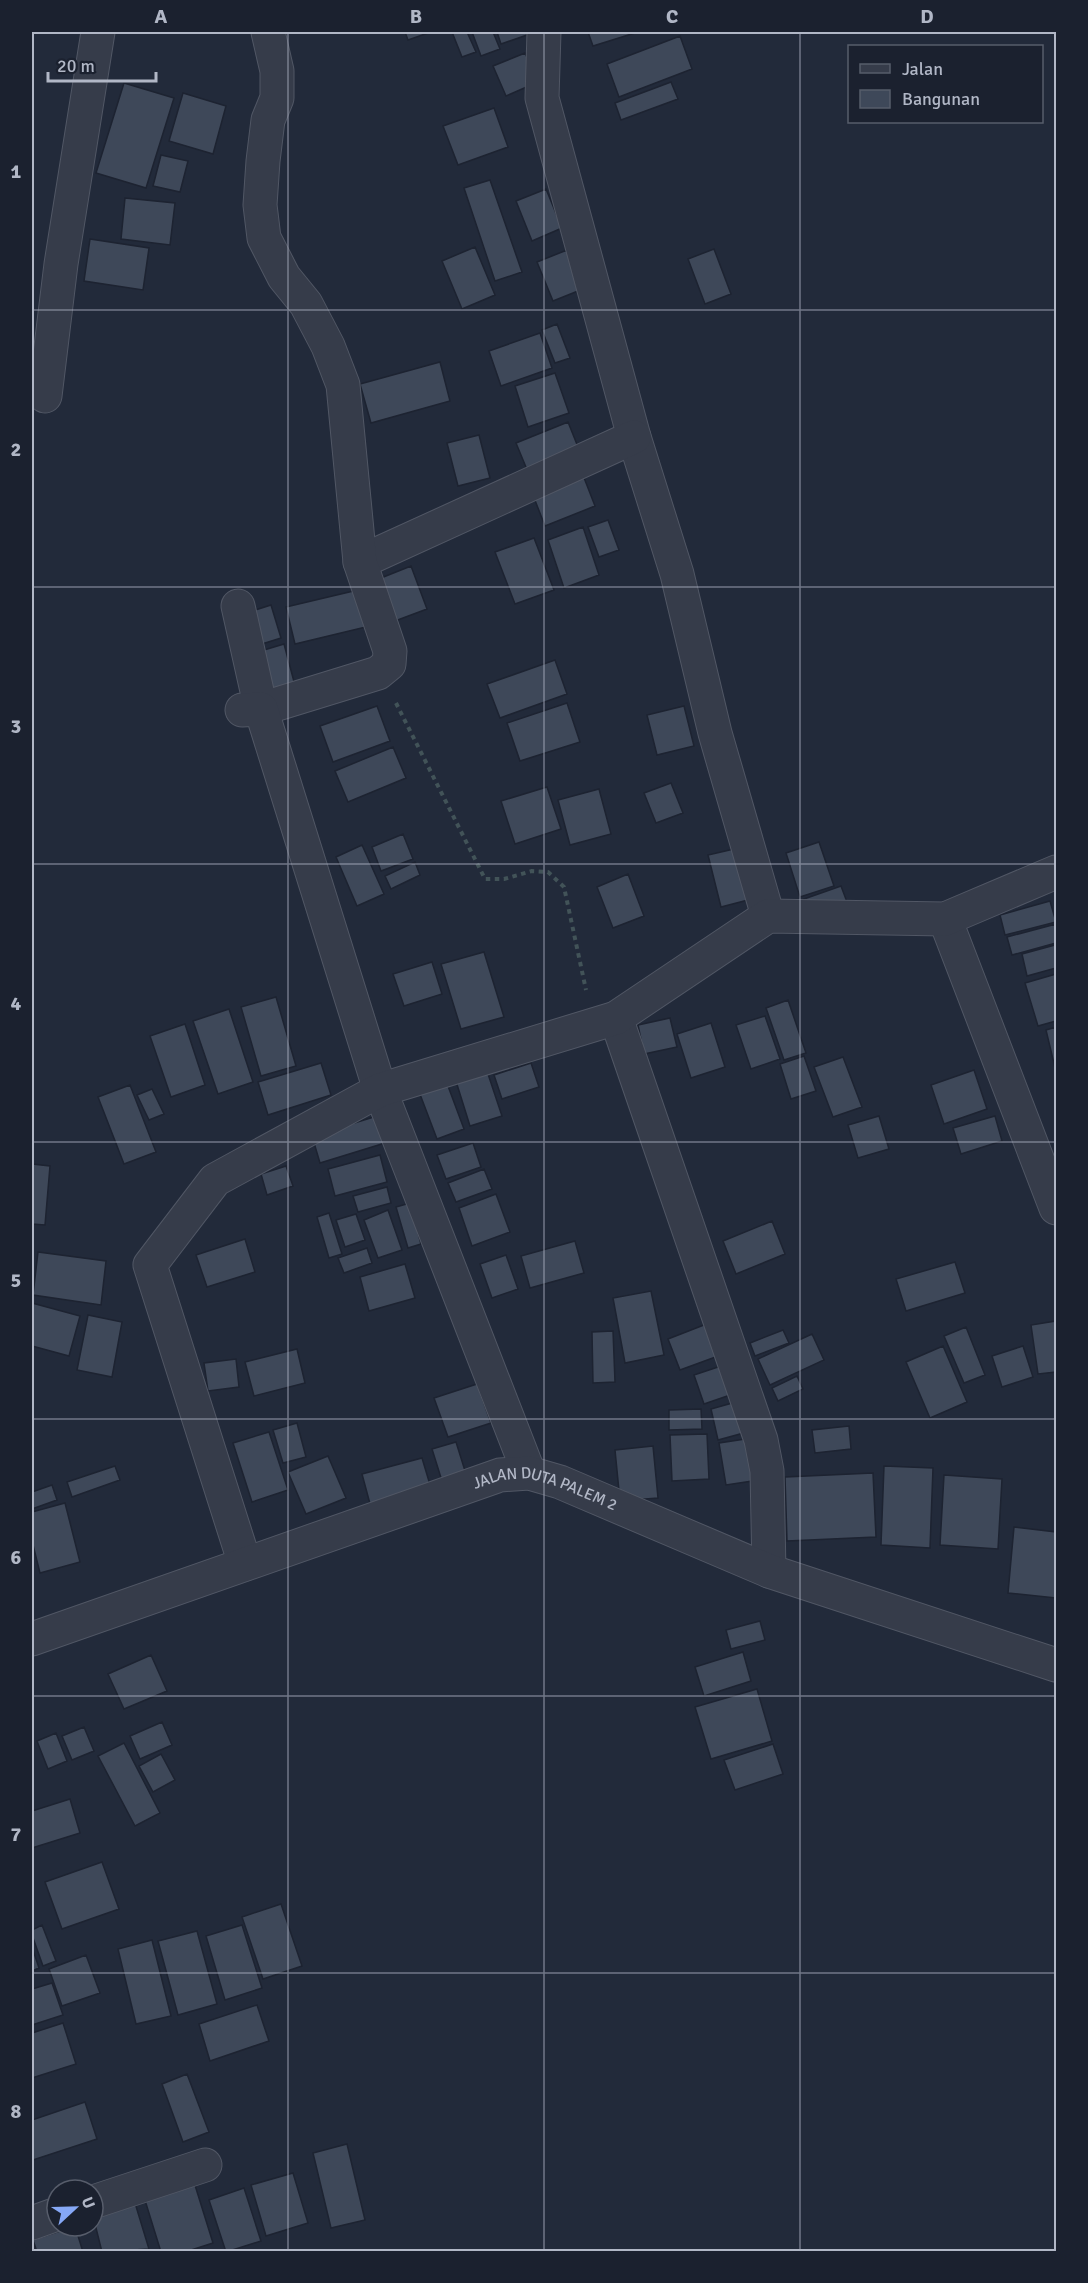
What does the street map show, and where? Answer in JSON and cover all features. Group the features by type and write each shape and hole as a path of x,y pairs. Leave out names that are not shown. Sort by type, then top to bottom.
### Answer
{"street":[{"path":"45,396 61,264 98,32"},
{"path":"252,710 378,673 389,664 390,651 360,562 343,385 328,346 306,304 284,277 264,238 260,205 263,160 268,120 277,98 277,71 268,32"},
{"path":"544,32 542,98 634,437 677,574 715,733 768,916"},
{"path":"360,562 634,437"},
{"path":"238,606 252,710 380,1090 529,1473"},
{"path":"244,1564 150,1265 215,1180 380,1090 605,1021 768,916 945,918 1056,872"},
{"path":"945,918 1056,1208"},
{"path":"605,1021 761,1440 767,1471 769,1572"},
{"name":"JALAN DUTA PALEM 2","path":"32,1639 500,1475 529,1473 560,1482 769,1572 1056,1665"},
{"path":"105,2198 205,2165"}],"path":[{"path":"378,673 401,711 485,879 504,879 532,871 548,872 564,887 605,1021"}],"building":[{"path":"405,32 431,32 408,40"},
{"path":"452,32 467,32 476,52 462,57"},
{"path":"472,32 493,32 500,49 481,56"},
{"path":"497,32 529,32 530,34 501,44"},
{"path":"588,32 638,32 593,46"},
{"path":"680,36 692,69 619,97 607,64"},
{"path":"525,53 538,82 506,96 493,66"},
{"path":"671,82 678,99 621,120 615,103"},
{"path":"124,83 174,98 146,188 96,173"},
{"path":"183,93 226,106 213,154 169,141"},
{"path":"494,108 508,147 458,165 443,126"},
{"path":"161,155 188,161 180,192 153,186"},
{"path":"490,180 522,272 495,281 464,188"},
{"path":"546,189 562,228 532,241 516,201"},
{"path":"125,198 175,203 170,245 121,239"},
{"path":"90,239 149,248 143,290 84,281"},
{"path":"475,247 495,295 462,309 442,261"},
{"path":"714,249 731,294 705,304 688,259"},
{"path":"567,250 583,289 553,301 537,262"},
{"path":"557,324 570,358 555,363 542,330"},
{"path":"540,333 552,368 501,386 489,351"},
{"path":"440,362 450,401 371,423 360,384"},
{"path":"555,373 569,413 528,427 515,386"},
{"path":"568,422 580,452 528,472 516,443"},
{"path":"479,435 490,478 458,486 447,443"},
{"path":"581,470 595,506 545,526 531,490"},
{"path":"608,520 619,550 599,557 588,527"},
{"path":"583,527 599,575 564,588 548,540"},
{"path":"534,538 554,590 515,604 495,552"},
{"path":"411,566 427,609 387,624 371,582"},
{"path":"362,589 370,626 295,644 286,607"},
{"path":"271,605 281,638 262,644 252,611"},
{"path":"284,644 297,693 267,702 254,653"},
{"path":"555,660 567,694 500,718 487,684"},
{"path":"567,703 580,742 520,761 507,723"},
{"path":"377,706 390,741 333,762 320,726"},
{"path":"684,706 694,746 657,755 647,715"},
{"path":"393,747 406,778 348,802 335,771"},
{"path":"671,783 683,813 656,823 644,793"},
{"path":"547,787 561,829 515,844 501,801"},
{"path":"599,789 611,834 570,845 558,800"},
{"path":"403,834 413,859 381,871 372,847"},
{"path":"819,842 834,886 800,897 786,853"},
{"path":"362,845 384,894 357,906 336,857"},
{"path":"734,849 748,900 721,907 708,855"},
{"path":"415,862 420,875 391,889 385,876"},
{"path":"628,874 644,916 613,928 597,887"},
{"path":"841,886 847,902 810,915 804,899"},
{"path":"1050,901 1056,922 1005,935 1000,915"},
{"path":"1056,924 1056,943 1012,955 1007,937"},
{"path":"1055,945 1056,968 1027,976 1022,954"},
{"path":"484,952 504,1017 461,1029 441,964"},
{"path":"432,962 442,994 404,1006 393,974"},
{"path":"1056,974 1056,1021 1038,1026 1025,983"},
{"path":"276,997 296,1066 261,1076 241,1007"},
{"path":"788,1000 806,1053 784,1060 766,1008"},
{"path":"229,1009 253,1082 218,1094 193,1021"},
{"path":"765,1016 780,1059 751,1069 736,1025"},
{"path":"670,1018 677,1047 644,1054 638,1025"},
{"path":"711,1023 725,1067 691,1078 677,1034"},
{"path":"185,1024 205,1085 171,1097 150,1036"},
{"path":"1056,1027 1056,1072 1046,1030"},
{"path":"804,1056 816,1091 791,1099 780,1064"},
{"path":"843,1057 862,1107 833,1117 814,1067"},
{"path":"321,1063 331,1095 268,1115 258,1082"},
{"path":"531,1063 539,1087 502,1099 494,1075"},
{"path":"486,1068 502,1116 470,1126 455,1078"},
{"path":"974,1070 987,1109 944,1124 931,1085"},
{"path":"445,1078 464,1129 437,1139 418,1089"},
{"path":"130,1085 156,1152 124,1164 98,1097"},
{"path":"152,1089 164,1114 149,1120 137,1095"},
{"path":"377,1116 385,1143 320,1163 312,1136"},
{"path":"879,1116 889,1149 858,1158 848,1125"},
{"path":"995,1116 1002,1141 961,1154 953,1128"},
{"path":"473,1143 481,1167 446,1179 437,1155"},
{"path":"380,1155 387,1182 335,1196 328,1169"},
{"path":"32,1164 50,1166 45,1225 32,1224"},
{"path":"286,1166 293,1186 267,1195 261,1174"},
{"path":"484,1169 492,1189 456,1202 448,1183"},
{"path":"387,1187 391,1203 358,1212 353,1196"},
{"path":"496,1194 510,1232 472,1246 459,1208"},
{"path":"410,1203 421,1244 408,1248 396,1207"},
{"path":"388,1210 402,1250 378,1258 364,1220"},
{"path":"329,1213 342,1254 329,1258 317,1217"},
{"path":"356,1214 365,1240 345,1247 336,1220"},
{"path":"772,1221 785,1254 736,1274 723,1241"},
{"path":"245,1239 255,1272 207,1287 196,1255"},
{"path":"575,1241 584,1273 530,1288 521,1256"},
{"path":"367,1248 372,1263 344,1273 338,1258"},
{"path":"38,1252 106,1261 101,1305 33,1295"},
{"path":"506,1255 518,1289 492,1298 480,1264"},
{"path":"955,1262 965,1293 906,1311 896,1279"},
{"path":"405,1264 415,1298 369,1311 360,1277"},
{"path":"651,1291 664,1355 625,1363 613,1298"},
{"path":"32,1303 80,1316 69,1356 32,1346"},
{"path":"88,1315 122,1322 112,1377 77,1370"},
{"path":"1056,1321 1056,1372 1038,1374 1031,1325"},
{"path":"709,1323 721,1355 680,1370 668,1339"},
{"path":"966,1327 985,1375 964,1383 944,1336"},
{"path":"783,1330 789,1343 755,1356 750,1343"},
{"path":"613,1331 615,1382 593,1383 592,1332"},
{"path":"812,1334 824,1360 770,1385 758,1359"},
{"path":"943,1346 967,1402 930,1418 906,1362"},
{"path":"1023,1346 1033,1377 1002,1387 992,1356"},
{"path":"297,1349 305,1383 254,1396 245,1362"},
{"path":"236,1359 239,1387 208,1391 204,1363"},
{"path":"730,1363 739,1392 704,1404 694,1375"},
{"path":"797,1376 803,1389 778,1401 772,1388"},
{"path":"477,1384 491,1423 448,1437 434,1398"},
{"path":"743,1400 751,1431 718,1440 711,1409"},
{"path":"701,1409 702,1429 669,1430 669,1410"},
{"path":"297,1423 306,1457 283,1463 273,1430"},
{"path":"849,1426 851,1449 815,1453 812,1430"},
{"path":"269,1432 288,1490 252,1502 233,1443"},
{"path":"707,1434 709,1479 672,1481 670,1435"},
{"path":"752,1438 759,1480 726,1485 719,1443"},
{"path":"456,1442 466,1474 442,1481 432,1449"},
{"path":"653,1446 658,1498 620,1501 615,1450"},
{"path":"328,1456 346,1498 306,1514 288,1472"},
{"path":"422,1458 434,1498 373,1515 362,1474"},
{"path":"115,1466 120,1480 72,1497 67,1482"},
{"path":"884,1466 933,1468 930,1548 881,1545"},
{"path":"873,1473 876,1537 787,1541 785,1477"},
{"path":"944,1475 1002,1479 998,1549 940,1545"},
{"path":"52,1485 57,1500 32,1509 32,1492"},
{"path":"65,1503 80,1562 40,1573 32,1541 32,1512"},
{"path":"1014,1527 1056,1532 1056,1598 1008,1593"},
{"path":"760,1621 765,1640 731,1649 726,1630"},
{"path":"743,1652 751,1681 704,1696 695,1667"},
{"path":"151,1655 167,1691 124,1709 108,1674"},
{"path":"757,1689 772,1741 711,1759 695,1707"},
{"path":"162,1722 172,1745 140,1759 130,1736"},
{"path":"84,1727 94,1751 72,1760 62,1736"},
{"path":"56,1733 67,1761 48,1769 37,1741"},
{"path":"124,1743 160,1813 135,1826 98,1756"},
{"path":"773,1744 783,1774 735,1790 724,1760"},
{"path":"161,1754 175,1780 153,1792 139,1766"},
{"path":"70,1799 80,1833 32,1848 32,1811"},
{"path":"102,1862 119,1909 62,1929 45,1882"},
{"path":"281,1904 302,1966 263,1979 242,1917"},
{"path":"42,1925 56,1961 43,1966 32,1935 32,1930"},
{"path":"242,1925 262,1988 225,2000 206,1936"},
{"path":"197,1931 217,2004 178,2015 158,1941"},
{"path":"152,1940 171,2016 136,2024 118,1949"},
{"path":"32,1947 39,1968 32,1971"},
{"path":"86,1955 100,1993 62,2006 49,1969"},
{"path":"52,1983 63,2015 32,2025 32,1989"},
{"path":"257,2005 269,2041 210,2061 199,2024"},
{"path":"63,2023 76,2064 32,2078 32,2033"},
{"path":"187,2074 209,2132 183,2142 162,2084"},
{"path":"85,2102 97,2139 33,2160 32,2120"},
{"path":"347,2144 365,2220 331,2228 313,2153"},
{"path":"293,2173 308,2223 266,2236 251,2185"},
{"path":"194,2182 213,2243 185,2252 161,2252 144,2197"},
{"path":"244,2188 261,2241 226,2252 209,2200"},
{"path":"135,2203 149,2249 102,2252 98,2238 105,2238 105,2212"},
{"path":"45,2236 45,2238 79,2238 83,2252 37,2252 33,2240"}]}
